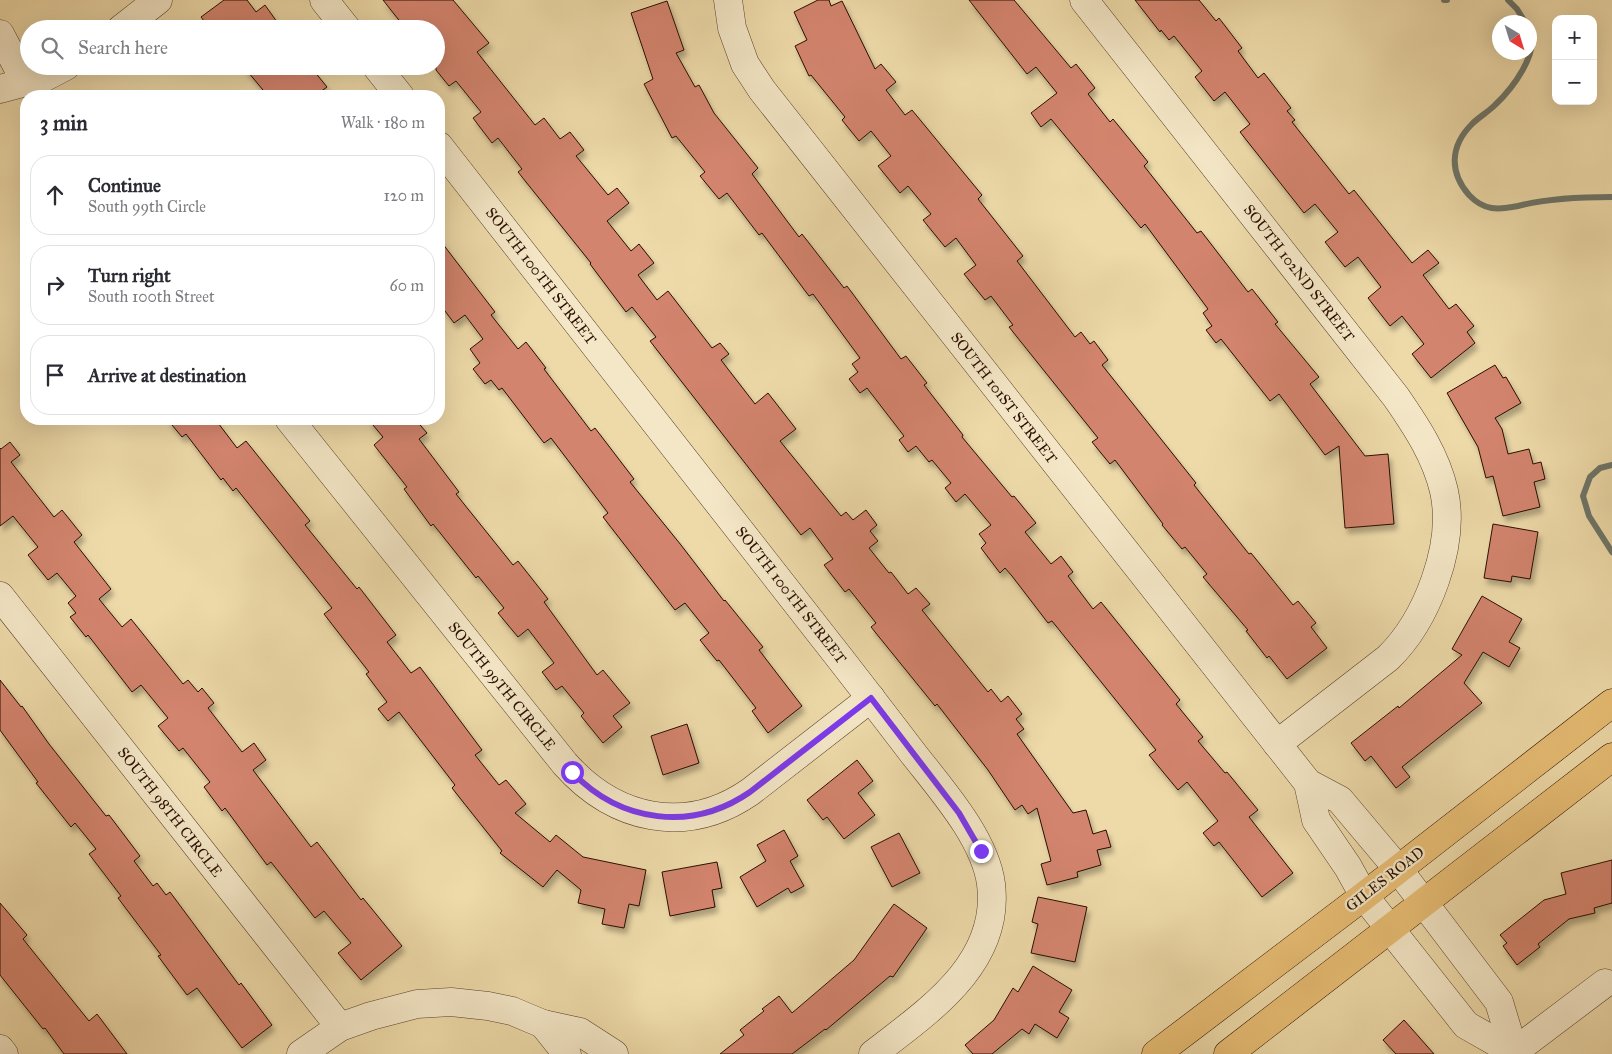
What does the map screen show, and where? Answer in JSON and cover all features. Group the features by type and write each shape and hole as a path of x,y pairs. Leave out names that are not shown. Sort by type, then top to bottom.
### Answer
{"main road":[{"name":"GILES ROAD","path":"1156,1054 1364,896 1612,703"},
{"path":"1228,1054 1612,757"}],"street":[{"path":"132,20 158,0"},
{"path":"324,0 340,20"},
{"name":"SOUTH 101ST STREET","path":"728,0 732,28 745,64 762,90 1308,782 1340,800 1398,869 1499,1002 1514,1053"},
{"name":"SOUTH 102ND STREET","path":"1084,0 1396,396 1417,428 1433,458 1444,492 1446,525 1442,557 1426,601 1403,644 1388,658 1277,744"},
{"path":"0,34 20,72"},
{"path":"22,75 26,83"},
{"path":"0,89 26,83 47,75"},
{"path":"383,75 395,90"},
{"name":"SOUTH 100TH STREET","path":"445,154 871,698 959,813 981,851 991,883 991,912 984,938 970,965 952,990 873,1054"},
{"name":"SOUTH 99TH CIRCLE","path":"294,425 565,764 580,781 610,802 643,814 669,818 693,816 717,809 740,799 750,792 871,698"},
{"name":"SOUTH 98TH CIRCLE","path":"0,596 340,1027"},
{"name":"SOUTH 101ST STREET","path":"1308,782 1316,820 1348,867 1364,896 1466,1025 1514,1053"},
{"path":"1514,1053 1605,983"},
{"path":"301,1054 340,1027 371,1016 417,1004 451,1002 512,1011 543,1024 580,1032 614,1054"},
{"path":"543,1024 567,1054"},
{"path":"0,1049 4,1054"}],"building":[{"path":"224,0 247,0 256,12 265,5 276,20 203,20 201,17"},
{"path":"383,0 453,0 489,43 477,52 535,125 544,118 560,139 570,132 584,150 576,156 608,195 617,188 629,203 607,221 631,251 639,244 654,263 638,275 657,300 668,291 712,348 720,343 729,354 721,360 755,404 768,393 796,429 780,441 841,516 846,512 853,520 866,510 877,525 870,531 878,541 869,548 908,594 916,588 930,604 922,610 988,692 991,689 1001,702 1008,696 1022,714 1016,719 1024,729 1017,734 1073,813 1086,810 1093,834 1106,830 1111,847 1097,850 1101,865 1077,872 1078,877 1047,885 1041,864 1051,861 1037,808 1028,814 1022,805 1015,810 988,770 937,704 935,706 871,627 876,623 849,589 845,592 824,565 833,559 810,528 801,535 650,341 656,337 632,307 626,312 591,263 518,172 522,169 498,138 492,143 473,118 481,112 456,81 449,86 440,75 445,75 445,20 399,20"},
{"path":"818,0 829,0 831,6 842,1 875,69 881,64 896,82 886,90 905,115 912,110 982,195 978,199 1023,256 1017,261 1075,337 1081,332 1090,344 1094,341 1108,360 1102,365 1196,483 1194,485 1293,605 1298,601 1316,623 1311,627 1327,648 1287,679 1269,656 1267,658 1246,631 1248,630 1203,577 1207,574 1185,547 1182,549 1162,525 1115,460 1110,464 1092,442 1098,438 1009,327 1013,325 991,296 985,300 964,274 976,265 956,238 945,247 923,220 931,214 908,186 900,193 878,166 891,156 871,131 859,141 842,120 845,117 811,75 809,76 795,46 807,40 794,12"},
{"path":"969,0 1014,0 1071,68 1076,64 1095,88 1088,94 1110,122 1113,119 1148,162 1144,166 1197,233 1201,231 1248,292 1252,289 1278,322 1275,324 1319,377 1310,384 1365,456 1388,454 1394,524 1345,528 1339,446 1325,455 1279,394 1270,401 1221,339 1216,343 1206,330 1212,326 1203,313 1208,309 1145,224 1141,228 1051,119 1041,127 1031,113 1057,93 1036,67 1027,74"},
{"path":"1135,0 1199,0 1216,21 1219,18 1242,48 1238,51 1258,78 1264,73 1291,108 1287,111 1295,120 1292,122 1349,194 1354,190 1412,263 1428,250 1439,263 1423,275 1449,309 1456,304 1474,326 1467,332 1475,343 1431,378 1412,354 1424,344 1402,316 1390,326 1368,298 1381,287 1358,257 1345,267 1325,242 1338,232 1315,204 1304,213 1240,132 1250,124 1225,92 1214,101 1195,77 1202,71 1174,36 1169,40 1161,30 1160,32"},
{"path":"667,1 684,50 676,53 695,87 699,85 714,113 758,168 752,174 799,237 802,234 844,288 847,286 901,359 906,356 927,383 924,385 963,435 962,437 1036,523 1025,532 1051,564 1061,556 1073,572 1068,576 1093,609 1101,602 1180,700 1176,704 1203,737 1198,741 1225,773 1227,772 1258,810 1249,817 1293,873 1262,897 1219,842 1214,846 1203,833 1218,821 1187,782 1178,790 1149,755 1156,750 1052,621 1048,623 1005,568 1000,573 981,548 986,543 979,534 991,525 965,494 956,502 945,488 951,483 932,460 929,462 916,446 908,452 899,440 904,436 867,388 860,393 849,379 858,372 852,364 860,358 813,294 809,296 762,233 759,235 727,193 719,199 700,176 705,172 676,136 672,138 644,84 653,79 631,13"},
{"path":"250,75 317,75 327,87 323,90 263,90"},
{"path":"445,247 495,312 491,315 518,349 526,342 591,431 595,428 634,479 630,482 763,647 759,650 802,706 768,733 752,711 756,708 719,660 717,661 700,640 709,633 685,603 675,610 603,517 608,513 551,438 544,443 502,388 499,390 491,380 485,384 473,369 480,363 470,349 483,339 465,315 454,323 445,311"},
{"path":"1495,365 1503,378 1506,377 1521,403 1495,418 1502,429 1508,454 1529,449 1533,464 1541,462 1545,479 1534,482 1540,507 1503,516 1493,476 1486,478 1478,447 1447,393"},
{"path":"172,425 220,425 237,448 246,441 310,521 305,525 357,589 359,587 396,635 387,642 411,673 420,667 482,750 475,755 499,785 506,780 526,804 515,813 550,842 556,835 583,857 646,870 639,906 629,904 624,928 602,924 605,909 578,903 581,890 557,870 543,887 500,853 502,851 452,788 455,785 399,712 388,721 378,709 387,702 366,674 369,672 324,614 332,608 236,488 233,491 223,478 221,480 186,434 182,437"},
{"path":"373,425 420,425 427,433 419,439 459,492 456,494 513,565 518,561 548,599 544,602 597,675 603,670 630,703 613,716 622,727 603,743 581,716 584,713 562,686 556,690 542,672 554,663 528,629 518,637 498,613 504,608 478,576 476,578 433,524 431,526 404,489 407,487 374,445 383,437"},
{"path":"10,442 20,455 11,462 54,517 62,510 82,535 74,542 111,589 99,599 122,627 131,619 183,684 188,680 198,692 202,688 214,703 208,708 242,752 254,743 266,760 253,770 311,847 317,842 361,900 363,898 402,946 361,980 338,953 351,943 324,911 315,918 271,862 267,865 225,808 222,811 204,787 210,782 183,748 179,751 158,726 168,718 141,685 132,692 88,635 86,637 70,617 76,613 68,603 76,596 57,573 48,580 28,555 38,547 13,516 0,526 0,448"},
{"path":"1493,524 1538,532 1530,579 1512,576 1511,582 1484,578"},
{"path":"1482,596 1522,619 1509,642 1520,648 1509,667 1483,652 1464,683 1482,703 1402,767 1410,777 1396,788 1371,756 1365,761 1351,743 1398,706 1399,708 1462,655 1452,649"},
{"path":"0,680 106,816 109,815 140,856 134,861 153,886 157,883 166,895 170,892 239,985 241,983 272,1025 242,1048 197,988 187,995 158,956 161,955 118,898 121,896 89,854 96,849 75,823 71,827 36,783 38,782 0,730"},
{"path":"687,724 699,763 663,775 651,736"},
{"path":"857,760 873,781 858,793 875,815 844,839 827,817 823,820 807,800"},
{"path":"784,830 798,856 790,861 804,886 791,893 788,888 757,907 740,877 766,861 757,845"},
{"path":"899,833 920,873 892,887 871,847"},
{"path":"1612,860 1612,903 1594,908 1595,913 1569,919 1538,944 1540,947 1517,965 1503,946 1507,943 1500,935 1544,900 1566,894 1561,873"},
{"path":"717,862 722,888 712,890 715,907 670,916 662,872"},
{"path":"1038,897 1087,907 1075,962 1031,953 1038,924 1032,922"},
{"path":"0,903 27,935 23,939 89,1021 97,1014 127,1054 64,1054 45,1028 43,1029 0,975"},
{"path":"894,904 927,928 893,977 890,976 826,1030 792,1054 720,1054 744,1035 740,1030 779,996 792,1013 854,960"},
{"path":"1033,966 1072,990 1059,1012 1069,1018 1057,1038 1035,1024 1029,1034 1022,1029 992,1054 973,1054 965,1045 994,1020 1013,988 1018,992"},
{"path":"1404,1020 1434,1054 1396,1054 1383,1040"}],"waterway":[{"path":"1508,0 1521,15"},
{"path":"1528,60 1509,90 1495,105 1472,124 1459,141 1456,150 1455,168 1462,186 1480,204 1492,208 1504,208 1565,198 1612,197"},
{"path":"1612,465 1600,468 1590,477 1583,496 1589,516 1612,552"}],"route":[{"path":"572,772 580,781 600,796 632,810 669,818 705,814 740,799 871,698 959,813 981,851"}]}
